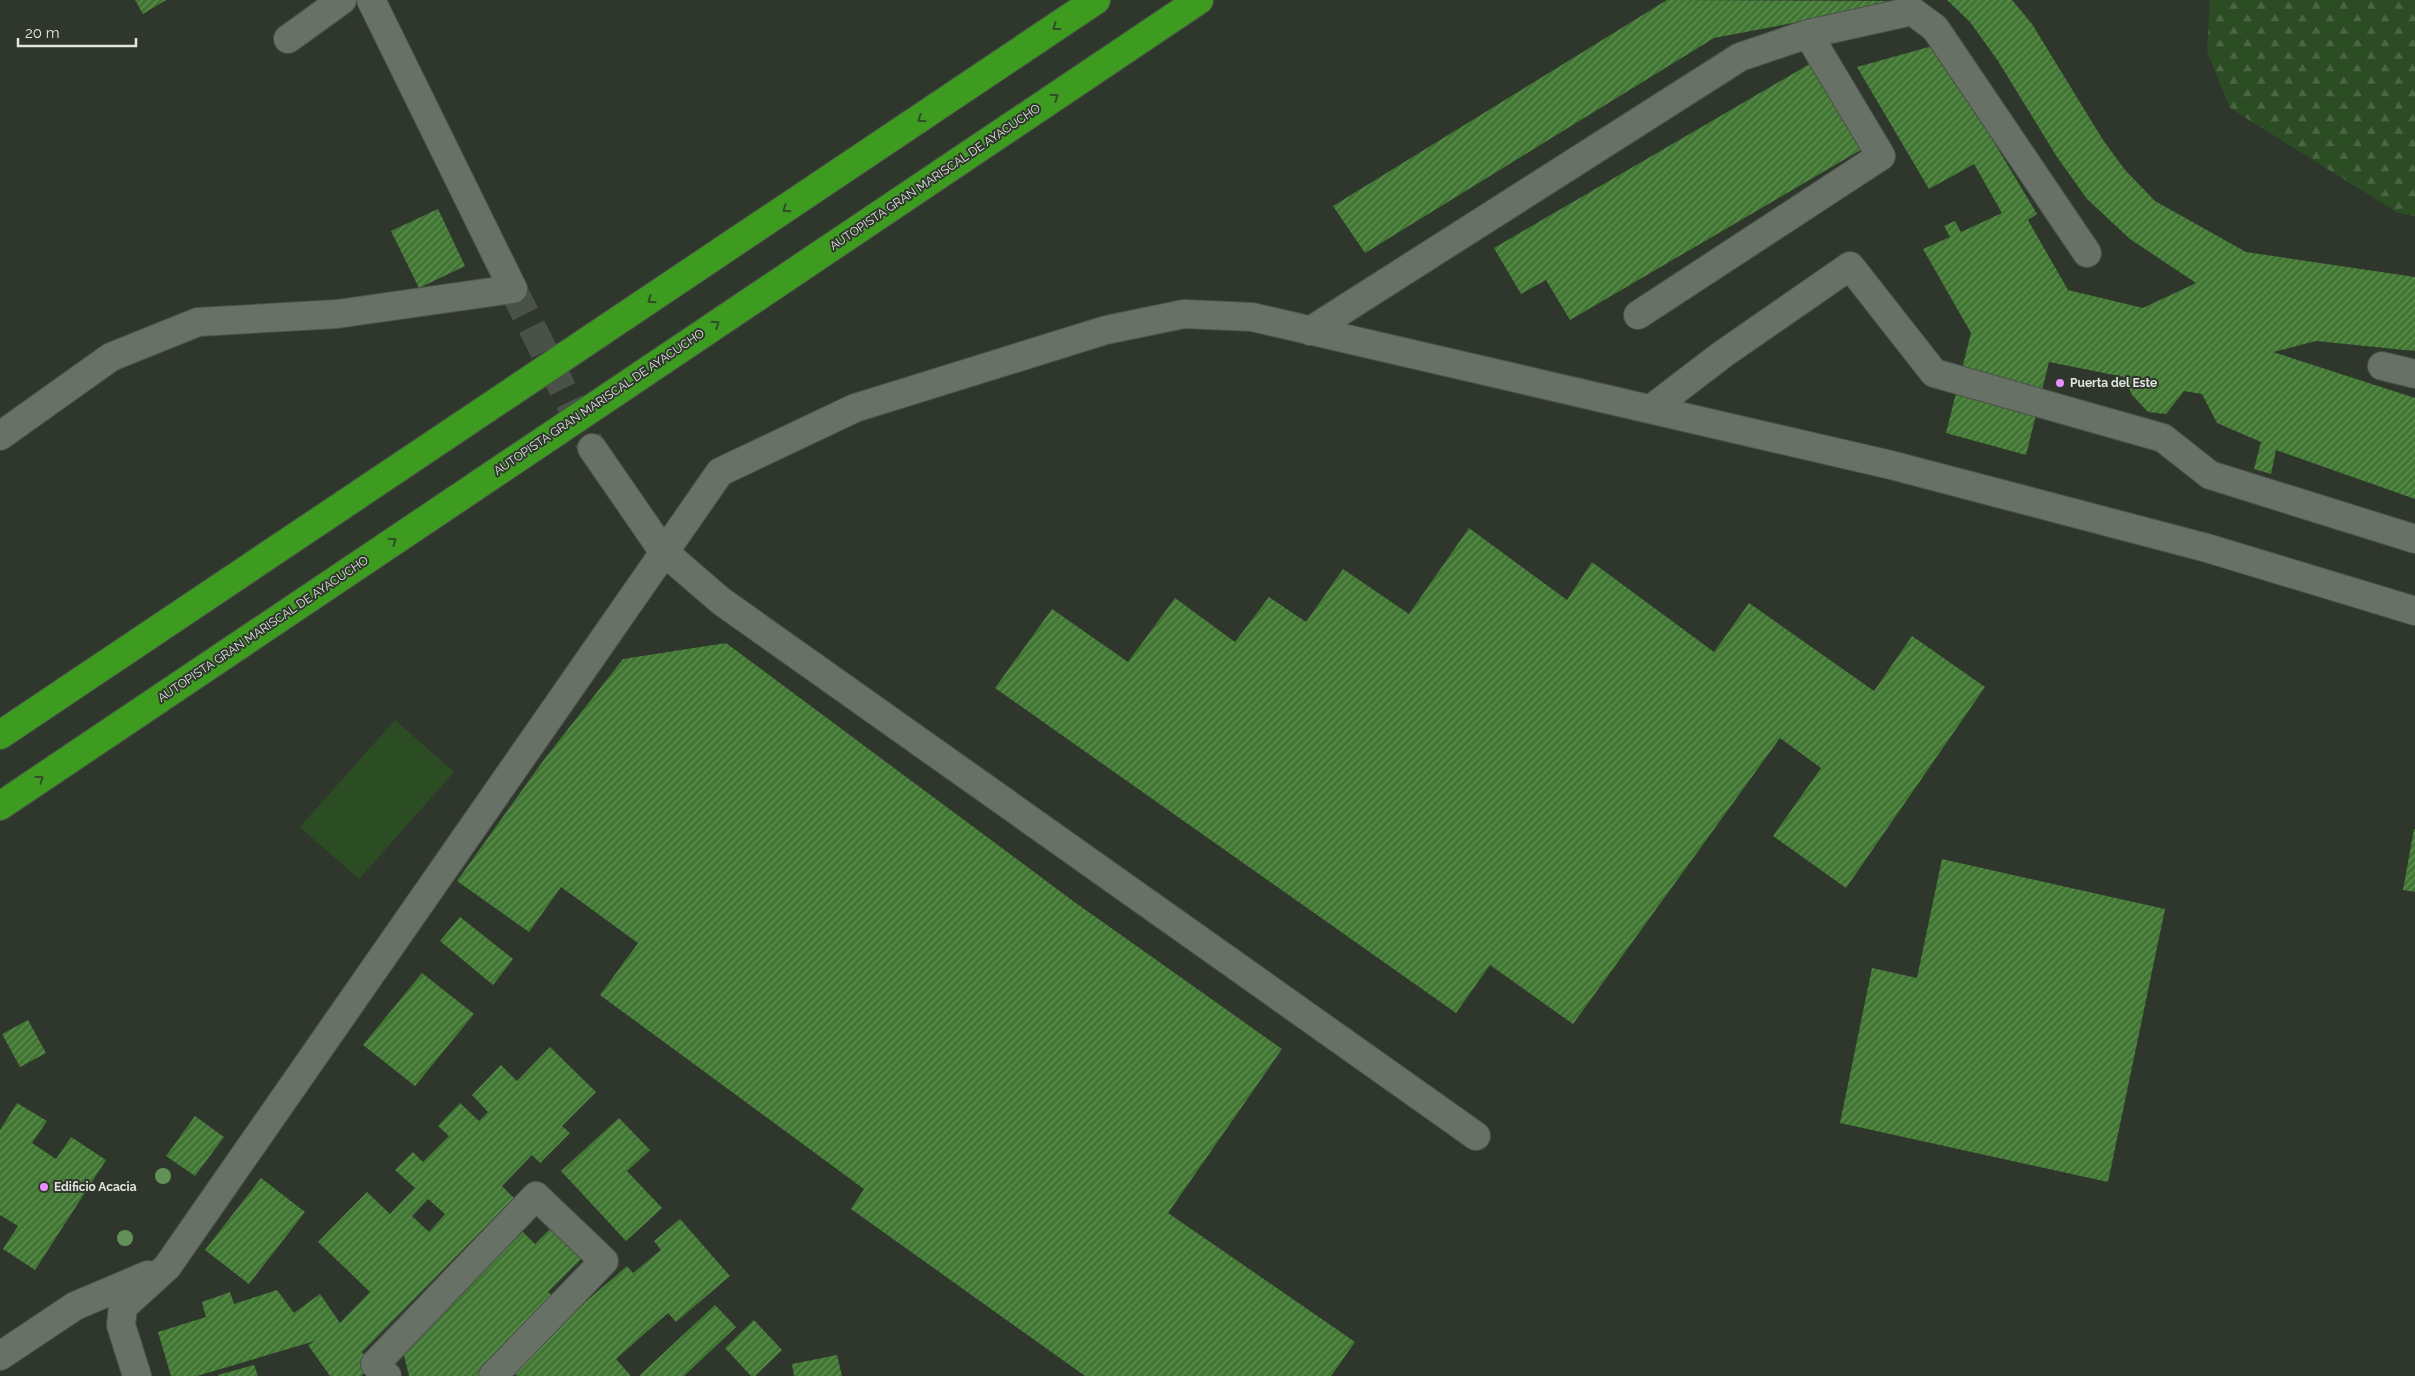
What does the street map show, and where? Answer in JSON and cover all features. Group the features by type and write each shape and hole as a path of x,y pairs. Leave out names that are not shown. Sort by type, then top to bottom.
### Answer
{"highway":[{"path":"0,735 1096,0"},
{"name":"AUTOPISTA GRAN MARISCAL DE AYACUCHO","path":"0,806 1199,0"}],"street":[{"path":"288,39 342,0"},
{"path":"0,436 111,357 198,322 337,314 513,289 371,0"},
{"path":"1310,331 1740,57 1808,34 1912,11 1935,28 2087,253"},
{"path":"1638,315 1880,156 1808,34"},
{"path":"1651,409 1723,354 1850,266 1934,373 2163,438 2210,475 2415,539"},
{"path":"137,1376 126,1349 121,1325 123,1307 168,1267 663,551 720,472 855,408 1106,330 1184,314 1252,317 1920,472 2207,548 2415,611"},
{"path":"2382,366 2415,374"},
{"path":"592,448 663,551 729,607 1476,1136"},
{"path":"388,1376 375,1364 536,1196 604,1261 493,1376"},
{"path":"0,1356 76,1306 168,1267"}],"green space":[{"path":"2210,0 2415,0 2415,216 2398,213 2230,108 2207,51"},
{"path":"395,720 454,772 359,879 300,827"}],"building":[{"path":"135,0 166,0 143,14"},
{"path":"1667,0 1909,1 1714,38 1365,253 1333,206"},
{"path":"1947,0 2012,0 2032,24 2103,140 2125,170 2155,201 2246,252 2415,277 2415,351 2316,341 2273,352 2415,398 2415,499 2276,450 2271,474 2254,469 2261,442 2217,423 2202,394 2184,391 2166,414 2148,412 2132,395 2124,377 2049,362 2026,455 1946,433 1971,333 1923,249 1950,237 1944,226 1955,221 1961,232 2002,213 1974,164 1929,189 1857,67 1936,45 2037,214 2028,220 2068,290 2143,308 2196,283 2130,239 2087,199 2057,157 1998,61 1970,22"},
{"path":"1813,62 1864,148 1570,320 1546,280 1521,294 1494,248"},
{"path":"438,209 465,266 419,288 391,231"},
{"path":"1469,528 1567,600 1592,562 1714,652 1749,603 1874,691 1912,636 1985,687 1846,888 1773,836 1821,768 1780,738 1573,1024 1490,965 1456,1013 995,688 1052,609 1128,662 1175,598 1235,642 1269,597 1306,622 1343,569 1409,614"},
{"path":"726,643 1073,901 1282,1049 1168,1213 1355,1342 1331,1376 1085,1376 851,1209 864,1189 600,995 638,943 561,887 529,932 457,881 543,761 623,659"},
{"path":"2415,829 2415,892 2403,890"},
{"path":"1942,859 2165,909 2108,1182 1840,1123 1872,968 1917,978"},
{"path":"460,917 513,959 493,985 440,941"},
{"path":"422,973 474,1014 415,1086 363,1045"},
{"path":"28,1020 46,1053 20,1067 2,1034"},
{"path":"550,1047 596,1092 562,1126 570,1133 540,1163 532,1155 502,1186 514,1198 362,1352 373,1367 361,1376 330,1376 308,1345 315,1341 197,1376 171,1376 158,1332 206,1317 202,1302 230,1292 234,1304 277,1290 294,1313 320,1294 340,1323 370,1292 318,1242 367,1192 390,1214 415,1188 395,1170 413,1152 423,1162 449,1136 438,1126 460,1103 479,1121 488,1112 472,1095 501,1065 517,1081","holes":["428,1199 445,1214 429,1232 412,1216"]},
{"name":"Edificio Acacia","path":"17,1103 47,1121 32,1143 56,1159 71,1137 106,1160 35,1270 3,1249 18,1226 0,1215 0,1130"},
{"path":"195,1116 224,1137 195,1176 166,1156"},
{"path":"619,1118 650,1150 627,1171 662,1208 626,1241 561,1171"},
{"path":"261,1178 305,1212 249,1284 205,1250"},
{"path":"680,1219 730,1276 676,1322 668,1313 616,1359 631,1376 517,1376 510,1367 627,1266 633,1273 661,1250 654,1241"},
{"path":"552,1227 583,1257 548,1292 556,1300 482,1376 409,1376 402,1347 523,1232 535,1244"},
{"path":"715,1305 736,1327 684,1376 639,1376"},
{"path":"754,1320 782,1350 755,1376 751,1376 725,1348"},
{"path":"837,1355 842,1376 794,1376 792,1364"},
{"path":"254,1365 258,1376 218,1376 218,1375"}],"tunnel":[{"path":"513,289 592,448"}],"place":[{"name":"Puerta del Este","path":"2060,383"},
{"name":"Edificio Acacia","path":"44,1187"}]}
